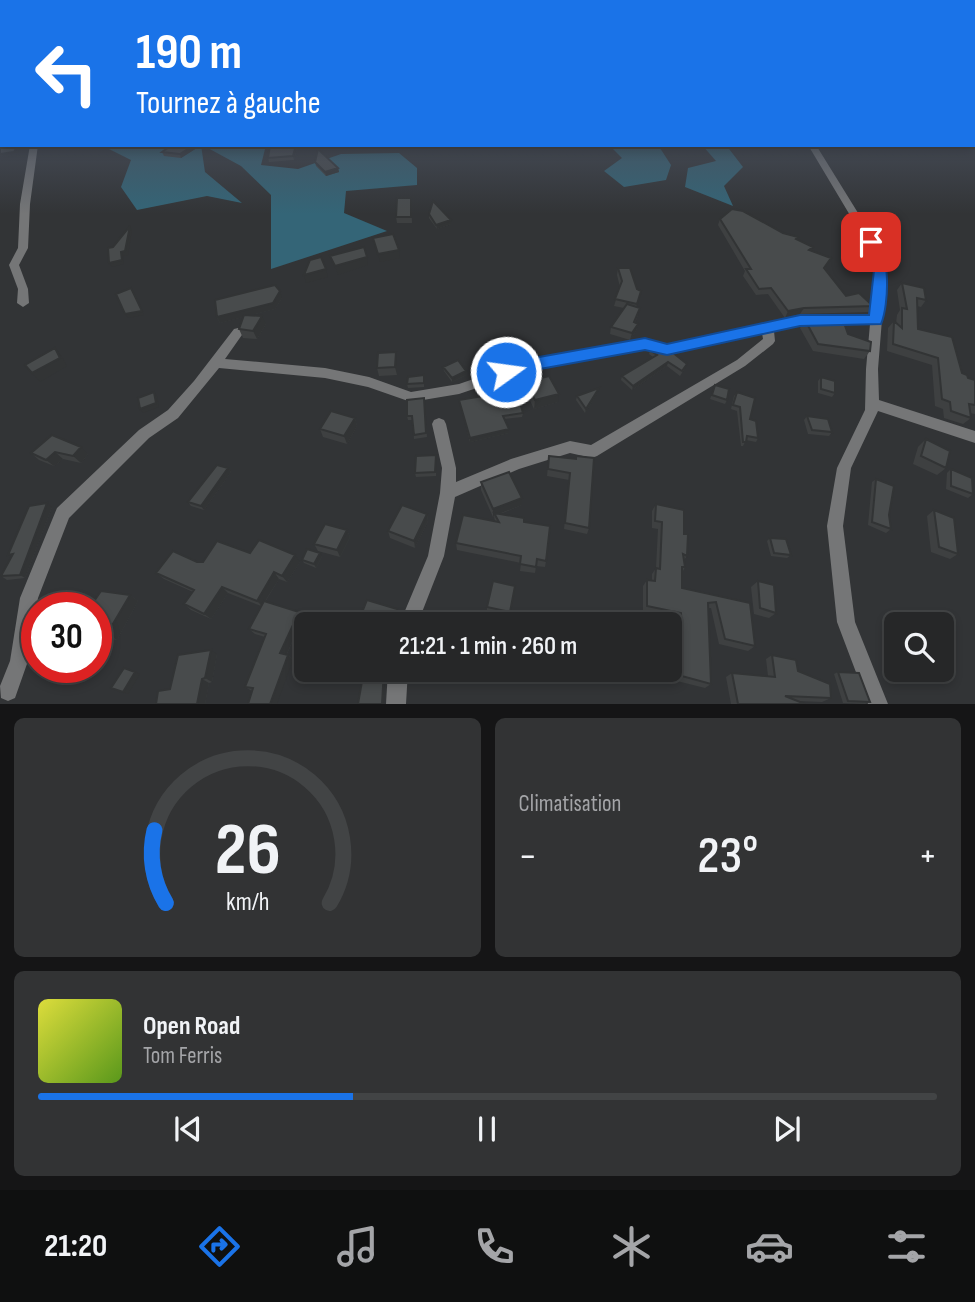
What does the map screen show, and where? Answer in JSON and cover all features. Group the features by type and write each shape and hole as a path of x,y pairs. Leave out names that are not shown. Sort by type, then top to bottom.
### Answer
{"street":[{"path":"23,303 23,289 14,265 23,248 25,204 34,148"},
{"path":"814,148 871,242 881,270 872,369 873,410 844,468 835,526 846,622 878,704"},
{"path":"216,363 326,373 411,397 459,389 528,365 645,344 667,350 800,320 876,320"},
{"path":"447,493 516,464 570,447 592,452 741,363 769,341 768,329"},
{"path":"8,691 19,661 29,598 64,513 144,434 173,414 238,332"},
{"path":"873,404 975,437"},
{"path":"413,612 436,556 447,493 449,468 439,424"},
{"path":"396,704 397,682"}],"shaded area":[{"path":"107,148 201,148 205,172 242,203 207,196 137,210 121,187 131,160"},
{"path":"208,148 265,148 261,165 298,169 341,154 399,153 417,168 417,185 346,191 344,213 387,231 271,269 271,195 241,166"},
{"path":"612,148 660,148 671,165 666,180 624,187 604,171 622,158"},
{"path":"704,148 728,148 743,167 724,186 733,206 685,187 688,168 716,161"}],"building":[{"path":"0,148 16,148 14,152 0,154"},
{"path":"168,148 190,148 180,154 162,152"},
{"path":"270,148 295,148 293,156 268,158"},
{"path":"318,149 338,168 325,172 315,162"},
{"path":"397,198 411,198 411,217 396,217"},
{"path":"433,201 451,220 436,225 429,214"},
{"path":"732,209 743,211 783,233 798,237 796,239 813,247 809,250 831,258 824,268 846,296 859,293 873,306 788,311 771,288 759,289 746,269 751,269 720,219"},
{"path":"130,226 125,251 121,252 122,260 109,263 108,248 113,247"},
{"path":"393,234 399,250 378,254 373,238"},
{"path":"364,247 367,257 335,266 330,256"},
{"path":"321,257 326,269 304,275 310,260"},
{"path":"618,268 630,268 637,289 641,291 637,304 615,299 622,281"},
{"path":"902,283 924,288 926,300 917,298 918,329 952,337 962,373 975,380 975,405 969,404 971,418 951,411 950,402 942,399 938,358 893,344 894,321 902,328 902,308 907,309"},
{"path":"275,285 280,291 273,303 217,317 215,300"},
{"path":"131,288 142,311 125,314 116,294"},
{"path":"627,304 640,308 634,322 638,324 632,333 611,327"},
{"path":"244,315 262,316 253,331 239,329"},
{"path":"805,320 843,320 848,334 871,342 870,351 818,344"},
{"path":"55,348 60,358 32,373 25,365"},
{"path":"652,348 672,352 687,364 682,371 668,362 633,386 622,376 657,355 650,350"},
{"path":"396,352 395,367 377,368 378,353"},
{"path":"458,360 466,371 452,378 443,367"},
{"path":"424,375 424,383 407,384 408,377"},
{"path":"549,376 559,394 535,400 525,382"},
{"path":"821,377 835,381 835,393 821,389"},
{"path":"715,385 729,389 727,400 712,395"},
{"path":"599,388 586,409 577,396"},
{"path":"154,392 156,403 140,409 138,398"},
{"path":"737,392 755,398 750,419 756,421 758,438 747,436 746,442 743,442 740,407 733,405"},
{"path":"495,394 497,401 519,399 523,413 503,416 509,429 470,438 459,400"},
{"path":"424,398 426,433 414,435 412,416 407,416 407,400"},
{"path":"331,411 355,418 344,436 320,429"},
{"path":"807,416 828,419 832,432 812,430"},
{"path":"52,435 81,447 73,456 55,452 46,460 31,453"},
{"path":"926,439 950,451 946,468 921,456"},
{"path":"436,455 435,472 415,473 416,456"},
{"path":"549,456 594,458 589,528 565,523 570,473 548,469"},
{"path":"217,465 228,468 201,506 188,502"},
{"path":"951,469 972,478 973,494 951,486"},
{"path":"509,472 522,498 493,509 481,482"},
{"path":"876,479 894,486 889,515 891,529 872,522"},
{"path":"47,503 20,575 1,576 13,554 8,555 29,506"},
{"path":"656,504 684,510 684,534 688,534 687,556 683,554 685,567 682,567 682,588 750,603 755,646 725,639 716,602 708,603 711,684 682,676 682,612 647,606 647,580 655,581 656,568 660,569 662,522 655,521"},
{"path":"402,505 427,514 414,541 388,531"},
{"path":"934,510 954,518 958,554 939,547"},
{"path":"494,513 550,526 546,561 537,559 536,567 520,564 521,556 456,543 463,515 499,522"},
{"path":"325,524 347,530 337,550 314,544"},
{"path":"770,538 786,539 791,555 774,553"},
{"path":"259,540 295,555 282,576 274,572 257,601 222,587 204,614 184,604 194,590 156,573 173,551 203,562 217,541 250,553"},
{"path":"307,549 320,553 314,564 302,560"},
{"path":"493,581 515,586 510,612 487,607"},
{"path":"758,581 774,585 776,613 760,608"},
{"path":"112,593 130,595 112,626"},
{"path":"367,600 397,609 396,612 362,612"},
{"path":"264,601 299,612 294,612 294,623 280,653 288,655 270,704 248,704 253,688 245,687 266,634 249,629"},
{"path":"211,650 197,704 156,704 158,691 170,689 178,655"},
{"path":"772,655 796,660 798,671 830,684 831,698 785,696 805,704 738,704 732,673 775,677"},
{"path":"124,668 135,672 123,692 111,688"},
{"path":"838,672 859,673 870,702 848,701"},
{"path":"362,682 383,682 382,704 358,704"}],"route":[{"path":"506,372 528,365 645,344 667,350 800,320 876,320 881,270 871,242"}]}
